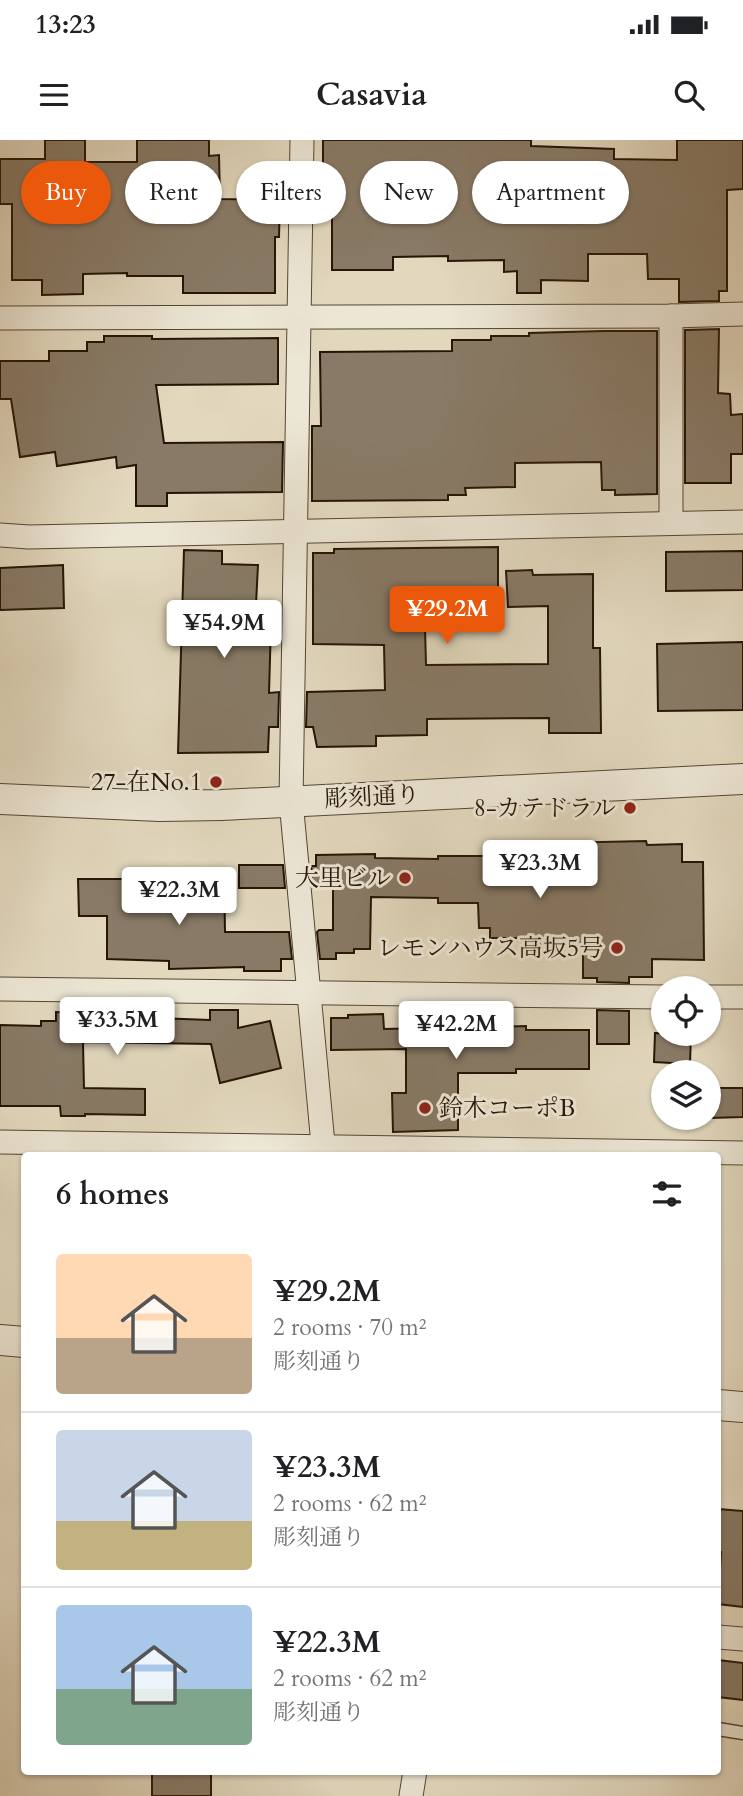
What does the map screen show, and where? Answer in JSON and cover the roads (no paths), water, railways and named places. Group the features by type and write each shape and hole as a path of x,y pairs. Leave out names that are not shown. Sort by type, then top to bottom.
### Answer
{"street":[{"path":"302,140 291,801 324,1151"},
{"path":"0,318 743,314"},
{"path":"671,316 671,523"},
{"path":"0,535 29,537 743,522"},
{"name":"彫刻通り","path":"0,799 160,806 743,779"},
{"path":"0,989 651,997"},
{"path":"721,997 743,998"},
{"path":"0,1142 324,1151 534,1152"},
{"path":"721,1153 743,1153"},
{"path":"0,1340 21,1342"},
{"path":"721,1405 743,1407"},
{"path":"721,1637 743,1639"},
{"path":"411,1796 414,1775"}],"lane":[{"path":"721,1729 743,1733"}],"place":[{"name":"27-在No.1","path":"216,782"},
{"name":"8-カテドラル","path":"630,808"},
{"name":"大里ビル","path":"405,878"},
{"name":"レモンハウス高坂5号","path":"617,948"},
{"name":"鈴木コーポB","path":"425,1108"}]}
